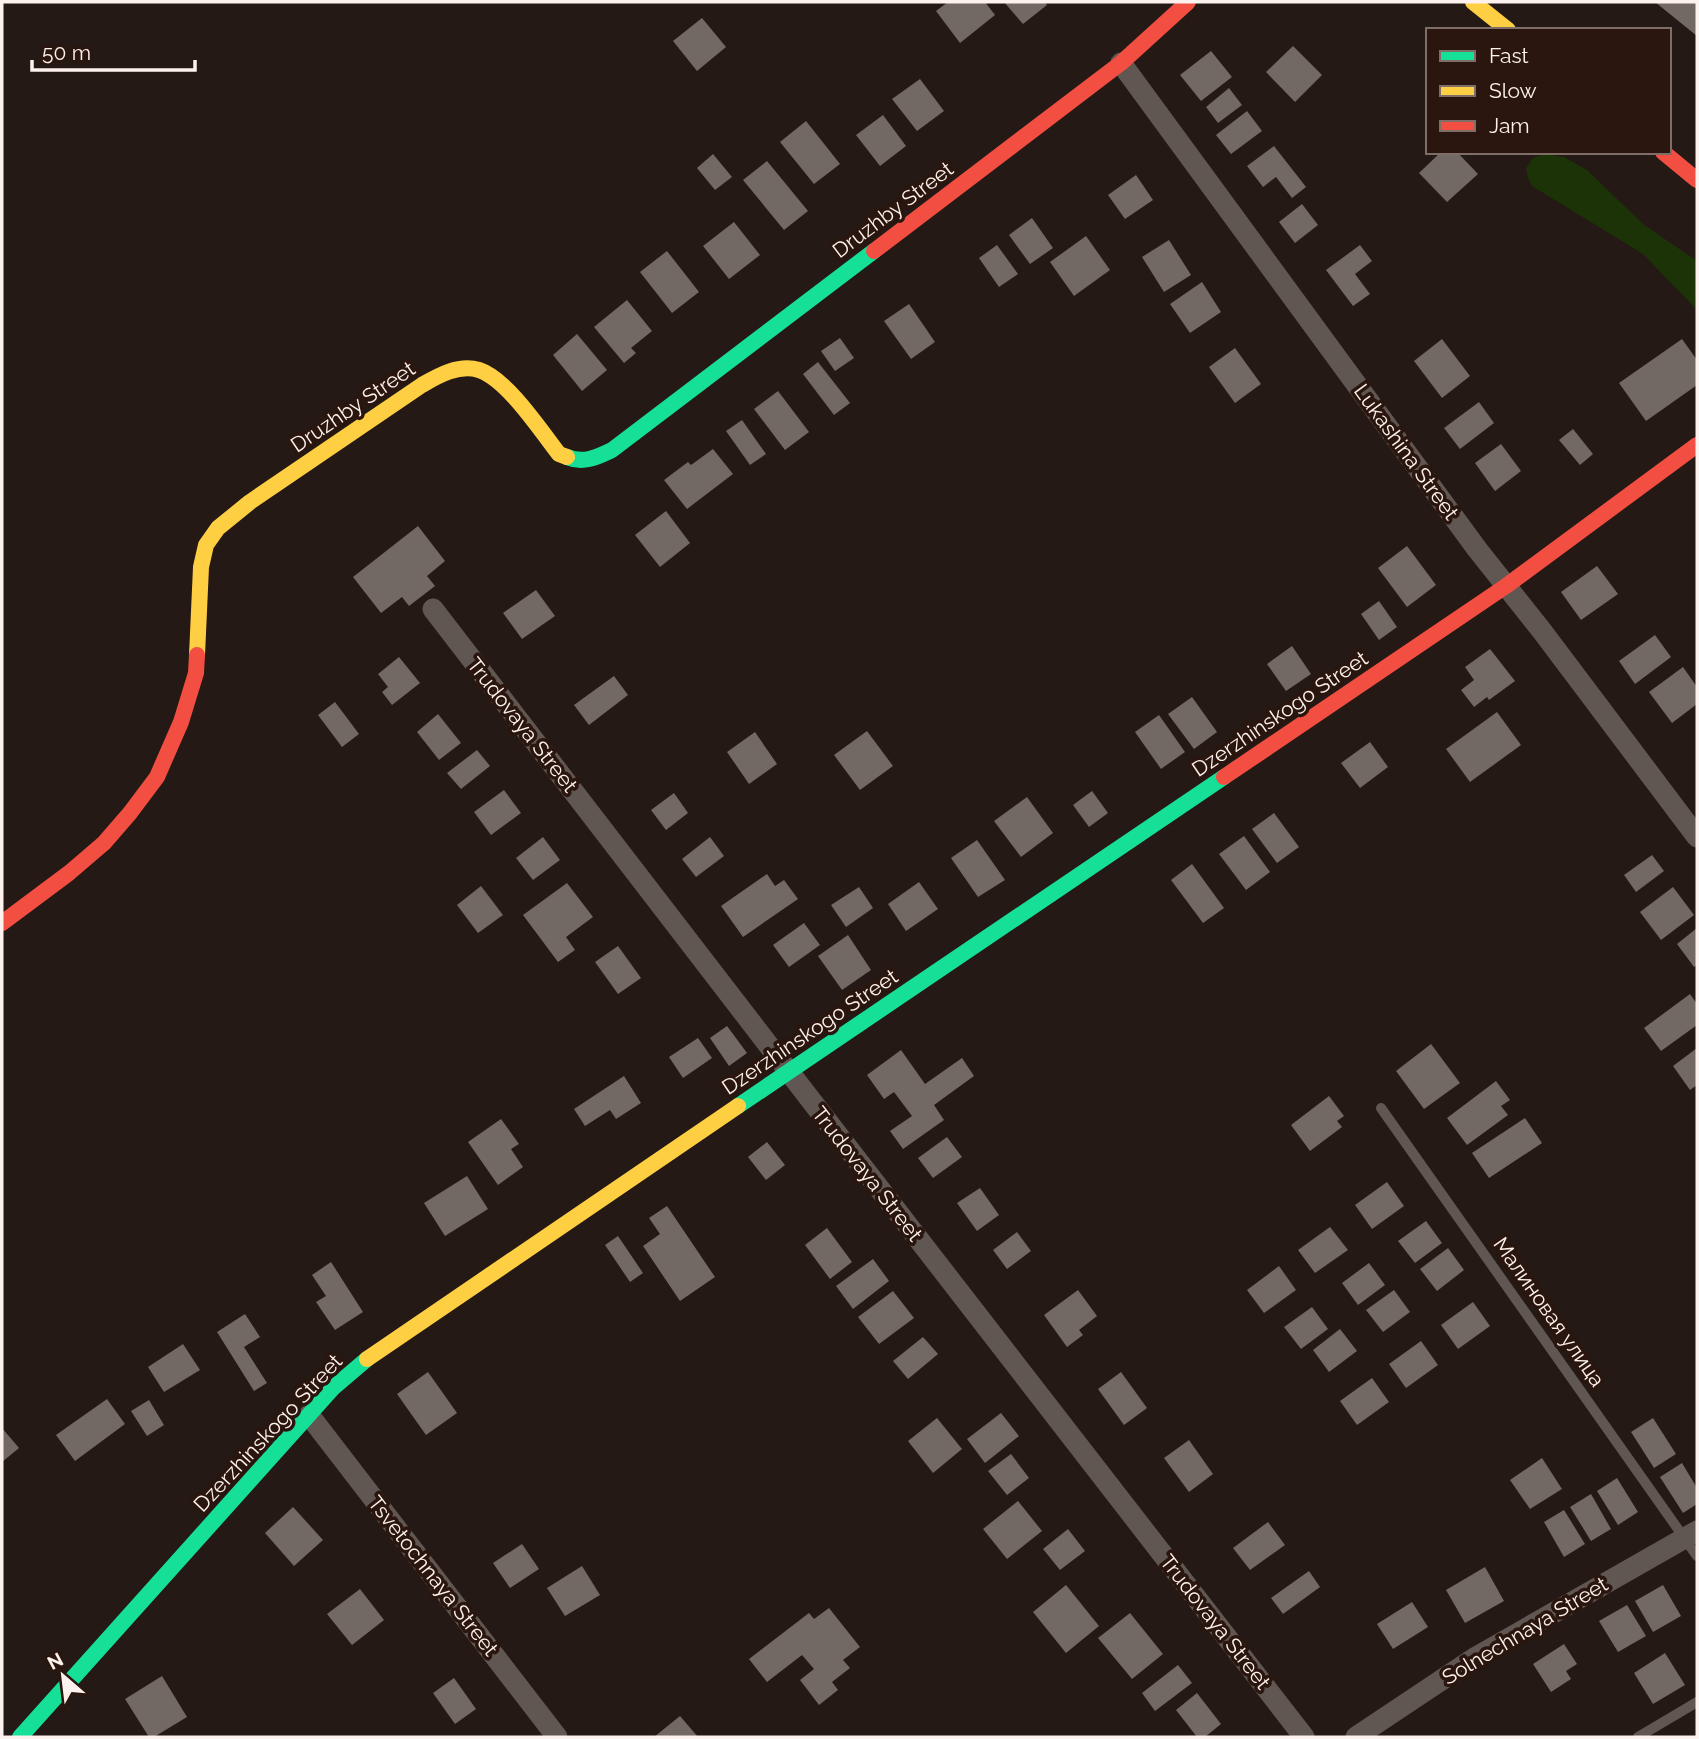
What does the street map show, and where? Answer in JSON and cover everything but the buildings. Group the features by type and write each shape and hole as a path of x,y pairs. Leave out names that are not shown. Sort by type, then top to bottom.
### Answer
{"street":[{"name":"Druzhby Street","path":"2,923 104,843 156,777 181,722 196,673 201,567 206,545 218,528 250,502 422,384 444,372 462,369 479,370 495,379 514,397 559,454 578,461 592,459 612,450 1121,63 1188,2"},
{"path":"1473,2 1506,28"},
{"name":"Lukashina Street","path":"1121,63 1477,549 1697,837"},
{"path":"1665,154 1697,180"},
{"name":"Dzerzhinskogo Street","path":"20,1737 333,1388 370,1356 1506,586 1697,445"},
{"name":"Trudovaya Street","path":"433,609 1304,1737"},
{"name":"Tsvetochnaya Street","path":"309,1415 557,1737"},
{"name":"Solnechnaya Street","path":"1356,1737 1476,1657 1691,1534"}],"lane":[{"name":"Малиновая улица","path":"1381,1108 1691,1534 1697,1556"},
{"path":"1638,1737 1697,1702"}],"green space":[{"path":"1544,154 1564,157 1587,170 1643,224 1697,261 1697,310 1643,254 1532,186 1526,168 1533,158"}],"traffic: fast":[{"path":"567,457 585,460 612,450 874,251"},
{"path":"738,1106 1224,777"},
{"path":"20,1737 333,1388 367,1359"}],"traffic: slow":[{"path":"1473,2 1506,28"},
{"path":"197,655 201,567 206,545 218,528 250,502 435,378 464,368 490,375 512,394 559,454 567,457"},
{"path":"367,1359 738,1106"}],"traffic: jam":[{"path":"874,251 1121,63 1188,2"},
{"path":"1665,154 1697,180"},
{"path":"1224,777 1506,586 1697,445"},
{"path":"2,923 104,843 157,777 181,722 196,673 197,655"}]}
